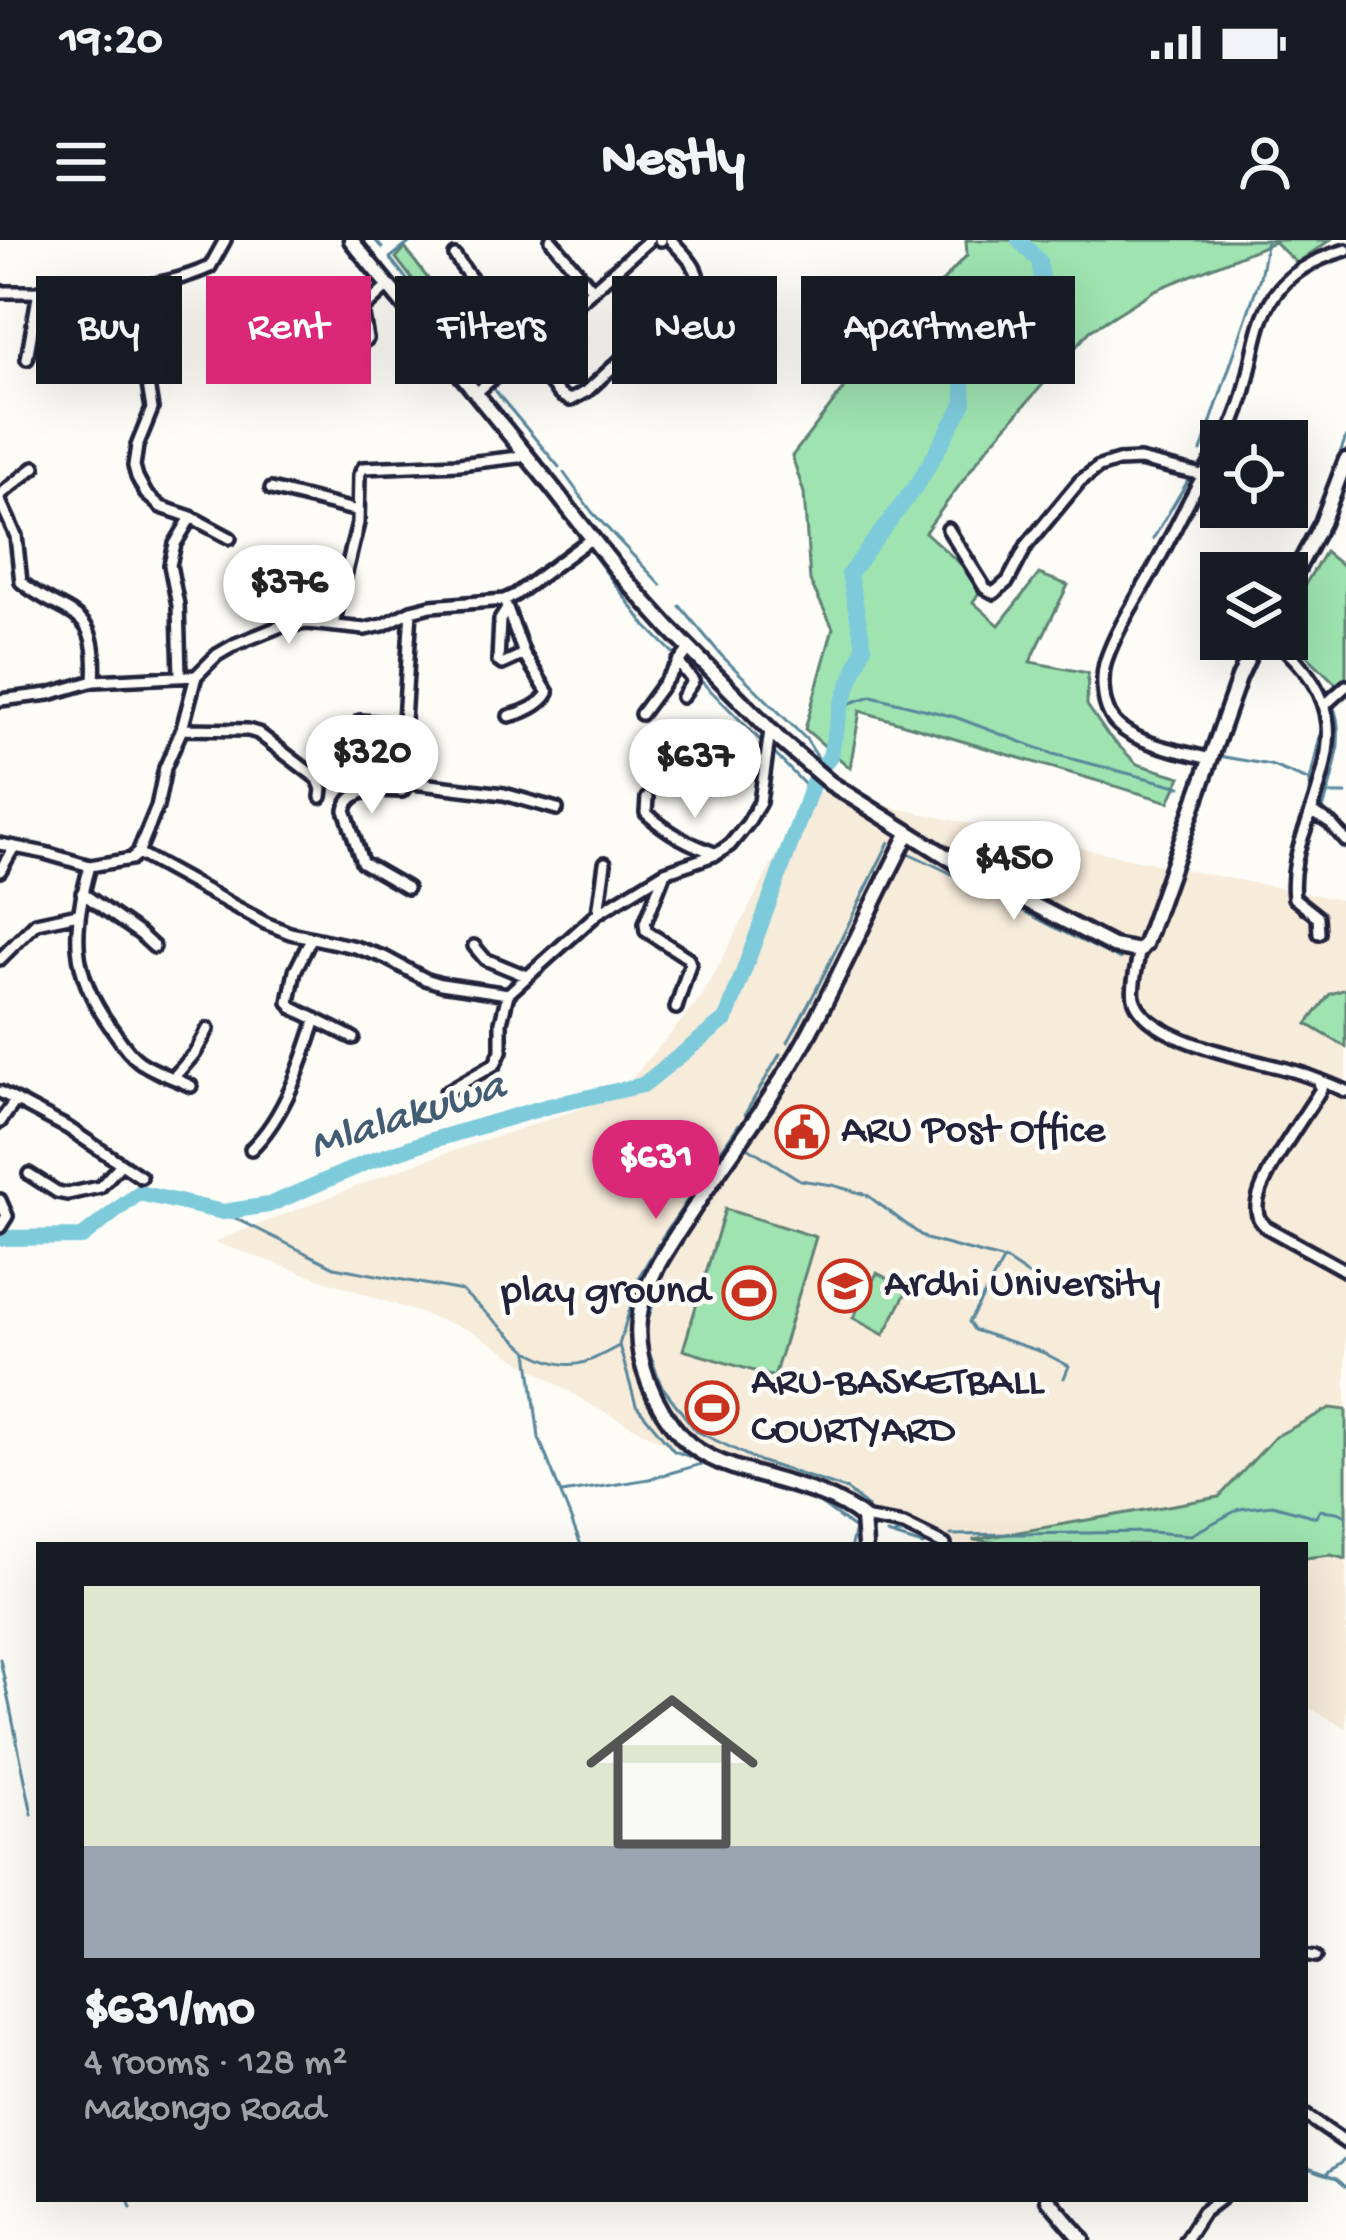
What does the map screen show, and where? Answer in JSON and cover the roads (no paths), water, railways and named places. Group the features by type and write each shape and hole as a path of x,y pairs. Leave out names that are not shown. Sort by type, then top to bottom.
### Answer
{"street":[{"path":"182,277 210,267 225,240"},
{"path":"351,240 639,596 801,760 973,873 1099,939 1139,951"},
{"path":"551,240 592,289"},
{"path":"588,293 649,240"},
{"path":"551,384 570,400 587,392 698,290 693,265 670,240"},
{"path":"1236,420 1262,312 1272,296 1288,278 1321,257 1346,250"},
{"path":"455,256 467,276"},
{"path":"371,302 388,286"},
{"path":"0,292 36,291"},
{"path":"27,359 36,308"},
{"path":"148,384 152,415 137,446 134,466 140,487 161,507 230,538"},
{"path":"476,393 486,384"},
{"path":"332,625 345,580 363,468 428,467 527,456"},
{"path":"948,530 994,593 1008,581 1027,544 1080,481 1099,467 1118,460 1140,460 1200,475"},
{"path":"1306,552 1346,460"},
{"path":"35,467 0,498 16,536 21,582 82,619 95,644 94,681"},
{"path":"1200,479 1114,642 1103,672 1109,714 1120,727 1147,742 1210,759"},
{"path":"271,489 358,511"},
{"path":"180,675 178,605 170,565 175,544 191,518"},
{"path":"524,654 502,664 498,661 505,604 592,538"},
{"path":"0,844 90,866 131,859 157,808 165,768 182,729 196,676 236,644 281,626 308,622 365,629 411,610 454,603 505,604"},
{"path":"505,604 524,654 548,693 525,711 509,716"},
{"path":"411,610 402,775 409,782 504,794 556,809"},
{"path":"641,715 689,649"},
{"path":"1247,660 1171,877 1139,951 1133,995 1156,1026 1177,1038 1346,1090"},
{"path":"1297,660 1326,704 1331,730 1298,846 1293,891 1298,903 1318,917 1319,933"},
{"path":"678,662 693,681 682,697"},
{"path":"0,700 49,694 94,681 196,676"},
{"path":"1326,704 1346,686"},
{"path":"360,721 404,724"},
{"path":"182,729 258,734 318,779 321,797"},
{"path":"446,1093 495,1064 508,994 598,913 665,872 730,845 760,802 770,731"},
{"path":"407,887 362,862 345,810 355,794 402,791 409,782"},
{"path":"646,798 646,814 661,826 682,841 717,854"},
{"path":"1311,812 1346,841"},
{"path":"908,834 805,1040 673,1240 654,1273 638,1321 649,1384 687,1442 734,1466 838,1499 863,1518 904,1525 939,1542"},
{"path":"0,871 14,847"},
{"path":"138,853 265,923 384,957 441,984 508,994"},
{"path":"598,913 604,863"},
{"path":"90,866 77,914 77,957 83,978 100,1013 127,1050 140,1062 190,1086"},
{"path":"665,872 645,923 646,931 688,958 676,1008"},
{"path":"82,893 154,947"},
{"path":"0,959 36,923 77,914"},
{"path":"311,939 295,971 289,994 293,1008 353,1038"},
{"path":"474,946 485,959 526,976"},
{"path":"251,1148 276,1116 316,1019"},
{"path":"174,1078 208,1029"},
{"path":"1319,1082 1321,1089 1264,1182 1258,1218 1266,1228 1346,1271"},
{"path":"0,1092 68,1128 141,1177"},
{"path":"0,1122 16,1100"},
{"path":"29,1174 67,1194 100,1187 122,1164"},
{"path":"0,1200 7,1216 0,1227"},
{"path":"863,1518 865,1542"},
{"path":"1308,2117 1346,2143"},
{"path":"1051,2202 1083,2240"},
{"path":"1185,2240 1202,2212 1216,2202"}],"waterway":[{"path":"375,240 382,248"},
{"path":"404,276 390,258 413,240"},
{"path":"823,766 864,647 849,574 919,482 964,403 952,302 998,302 1044,291 1039,261 1019,240"},
{"path":"1212,420 1260,277 1267,240"},
{"path":"492,387 559,467"},
{"path":"1311,530 1346,437"},
{"path":"564,473 592,512 661,585"},
{"path":"1340,491 1346,478"},
{"path":"1153,539 1189,479"},
{"path":"1299,552 1307,539"},
{"path":"586,545 646,626 762,742"},
{"path":"680,606 722,656 806,739 823,766"},
{"path":"1306,666 1329,694 1346,680"},
{"path":"1297,668 1323,722 1308,805"},
{"path":"841,706 872,696 955,717 1053,754 1181,787"},
{"path":"1333,705 1338,743 1323,809 1346,829"},
{"path":"772,751 809,789"},
{"path":"1219,756 1270,765 1308,780"},
{"name":"Mlalakuwa","path":"0,1238 82,1237 139,1193 223,1212 269,1205 426,1142 643,1085 726,1019 813,783"},
{"path":"1330,794 1346,794"},
{"path":"788,1042 889,842"},
{"path":"908,853 1120,959"},
{"path":"865,935 897,873"},
{"path":"745,1114 780,1054"},
{"path":"765,1118 804,1054"},
{"path":"661,1239 739,1124"},
{"path":"644,1332 667,1261 753,1136"},
{"path":"746,1146 800,1180 867,1195 926,1239 1001,1259"},
{"path":"223,1212 334,1267 462,1291 528,1351 539,1438 580,1542"},
{"path":"658,1244 640,1275 619,1345 636,1405 674,1451 714,1465"},
{"path":"1064,1378 1069,1366 974,1330 969,1322 1004,1259 1031,1277 1073,1293"},
{"path":"645,1341 661,1385 696,1431 759,1461 846,1489 868,1507"},
{"path":"528,1351 553,1362 573,1364 617,1347"},
{"path":"562,1493 649,1479 705,1463"},
{"path":"814,1499 855,1529 852,1542"},
{"path":"951,1535 1191,1535 1239,1509 1272,1505 1316,1517 1320,1510 1346,1516"},
{"path":"887,1534 913,1542"},
{"path":"895,1534 915,1534"},
{"path":"0,1659 32,1814"},
{"path":"1328,2172 1346,2159"},
{"path":"1308,2168 1346,2186"},
{"path":"129,2202 131,2208"}],"place":[{"name":"ARU Post Office","path":"802,1132"},
{"name":"Ardhi University","path":"845,1286"},
{"name":"play ground","path":"749,1293"},
{"name":"ARU-BASKETBALL COURTYARD","path":"712,1408"}]}
